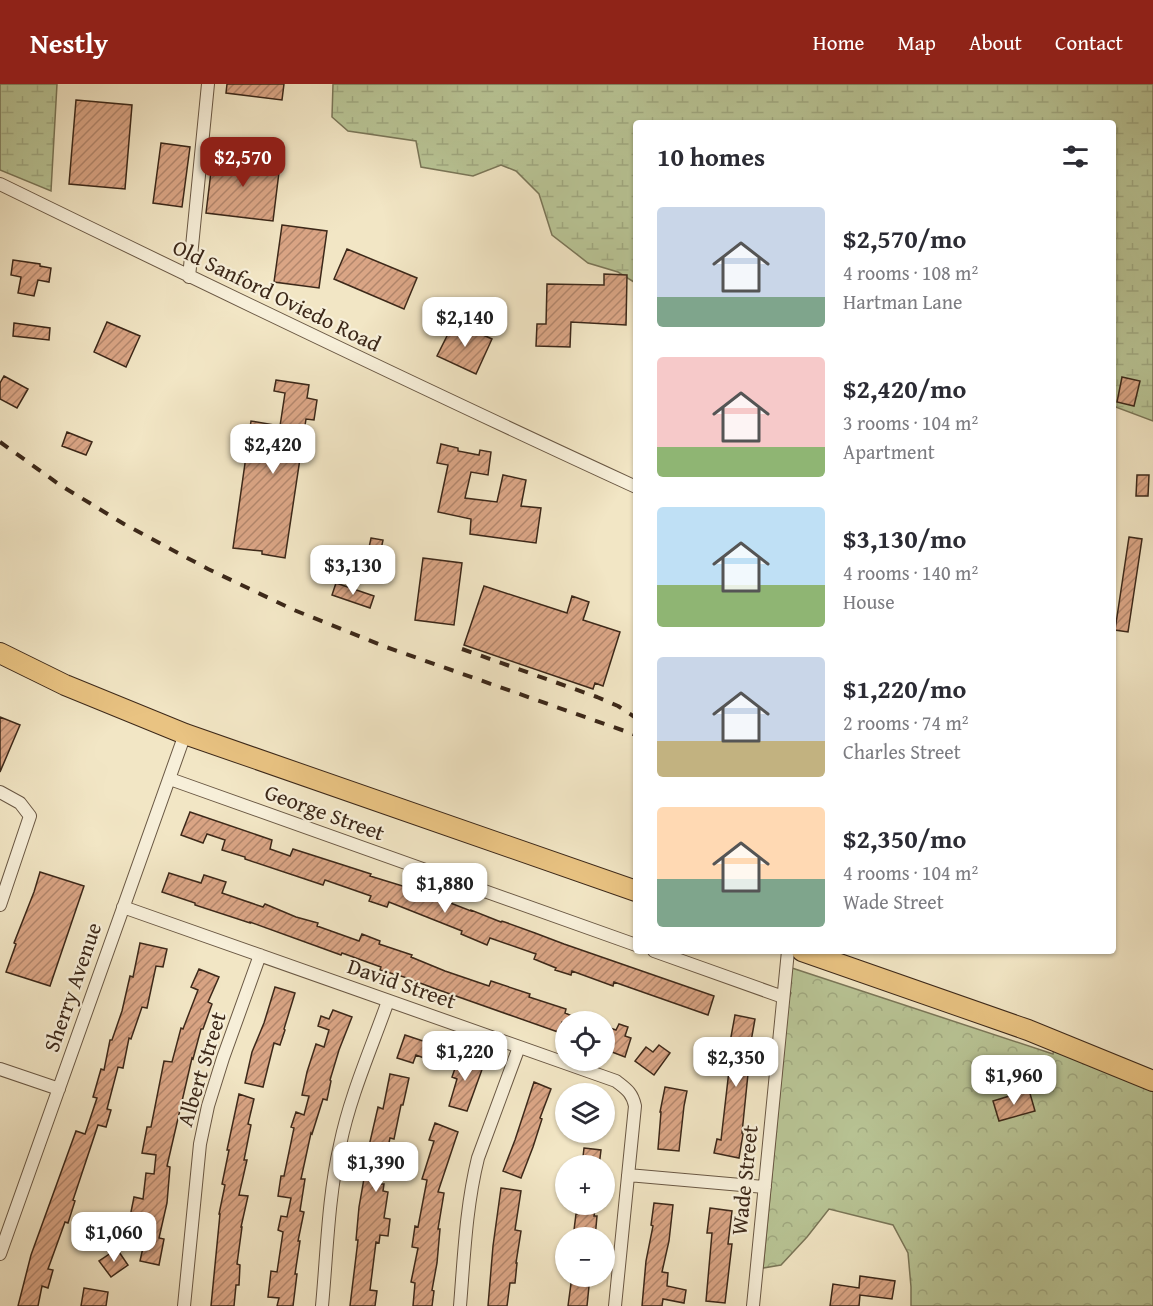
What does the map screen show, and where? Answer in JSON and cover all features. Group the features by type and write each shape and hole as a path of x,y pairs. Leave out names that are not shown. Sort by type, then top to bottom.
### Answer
{"main road":[{"path":"0,653 65,685 185,734 633,890"},
{"path":"811,954 1028,1030 1153,1081"}],"street":[{"path":"189,277 208,84"},
{"name":"Old Sanford Oviedo Road","path":"0,184 189,277 633,486"},
{"name":"Sherry Avenue","path":"0,1254 185,734"},
{"name":"George Street","path":"170,779 633,944"},
{"path":"0,792 20,803 30,816 0,905"},
{"name":"David Street","path":"123,907 616,1081 627,1089 633,1097 635,1106 615,1306"},
{"path":"662,954 783,997"},
{"name":"Wade Street","path":"753,1306 788,954"},
{"name":"Albert Street","path":"184,1306 200,1144 208,1106 260,955"},
{"path":"322,1306 333,1177 340,1144 388,1001"},
{"path":"459,1306 474,1173 519,1047"},
{"path":"0,1069 59,1089"},
{"path":"628,1175 765,1187"}],"green space":[{"path":"0,84 57,84 51,191 0,170"},
{"path":"333,84 1153,84 1153,421 1116,407 1116,120 633,120 633,281 618,272 588,263 552,235 539,194 516,171 501,165 473,176 421,167 416,141 348,131 332,117"},
{"path":"792,968 1053,1054 1054,1048 1153,1089 1153,1306 911,1306 908,1253 893,1225 829,1209 781,1265 763,1268"}],"building":[{"path":"227,84 284,84 282,100 226,93"},
{"path":"76,100 132,105 125,189 69,184"},
{"path":"161,143 190,147 182,207 153,203"},
{"path":"213,155 280,164 273,221 206,213"},
{"path":"282,225 327,231 319,288 274,282"},
{"path":"347,249 417,278 404,309 334,279"},
{"path":"13,260 51,268 49,282 38,280 34,296 18,293 21,277 11,275"},
{"path":"604,274 627,275 626,325 571,322 570,347 536,346 537,324 546,324 547,284 604,285"},
{"path":"107,322 140,336 126,367 94,352"},
{"path":"454,322 492,339 476,374 437,356"},
{"path":"14,323 50,328 49,340 13,336"},
{"path":"4,376 28,389 17,408 0,399 0,383"},
{"path":"1122,377 1140,381 1134,406 1117,402"},
{"path":"276,380 309,385 307,398 317,400 314,420 306,419 285,558 262,554 262,551 233,548 251,421 280,426 285,393 274,391"},
{"path":"67,432 92,442 86,455 62,446"},
{"path":"441,444 458,448 458,451 479,455 480,450 491,452 488,475 471,472 465,498 497,502 503,475 526,480 521,506 541,508 536,543 470,534 471,519 438,512 448,465 437,463"},
{"path":"1137,475 1149,475 1148,496 1136,496"},
{"path":"1129,537 1142,539 1128,632 1116,630"},
{"path":"371,538 383,540 378,564 366,562"},
{"path":"423,558 462,563 454,625 415,620"},
{"path":"336,583 374,596 370,608 332,595"},
{"path":"484,586 567,613 572,596 589,602 583,620 620,632 603,686 595,683 593,689 464,645"},
{"path":"0,717 20,725 0,772"},
{"path":"190,812 272,840 270,849 290,856 293,849 371,874 370,876 409,887 439,900 714,996 708,1015 614,982 613,986 572,971 571,975 555,970 556,968 534,959 536,954 490,938 487,945 461,934 462,931 389,902 387,907 369,901 371,896 325,880 323,885 245,859 245,857 222,850 225,840 207,834 203,843 181,835"},
{"path":"40,872 84,886 50,986 6,972"},
{"path":"169,873 201,883 204,875 226,882 222,893 263,907 265,904 359,941 362,934 380,941 379,944 412,955 411,957 445,971 489,986 491,981 530,994 529,997 566,1009 566,1011 555,1011 555,1031 380,970 381,967 342,953 341,955 162,892"},
{"path":"140,943 167,949 163,967 156,966 147,1008 142,1007 131,1039 129,1038 123,1068 118,1067 107,1109 111,1110 106,1127 98,1125 73,1200 75,1201 68,1223 65,1222 48,1269 53,1270 48,1288 42,1286 38,1306 18,1306 31,1255 76,1131 85,1134 97,1098 93,1097 101,1069 104,1070 110,1040 112,1040 122,1011 130,976 133,977"},
{"path":"199,969 219,977 208,1002 212,1004 192,1058 167,1166 170,1167 167,1203 159,1238 164,1239 159,1265 140,1261 149,1221 130,1217 134,1197 143,1199 146,1173 154,1174 156,1155 142,1153 147,1127 151,1127 164,1061 172,1062 181,1028 183,1029 198,990 191,987"},
{"path":"275,987 295,993 280,1045 274,1043 263,1087 245,1083 252,1052"},
{"path":"333,1010 352,1017 339,1050 327,1100 323,1099 311,1133 301,1179 305,1179 300,1211 304,1212 298,1241 300,1241 293,1306 277,1306 279,1298 268,1297 271,1271 277,1272 283,1232 278,1230 281,1216 287,1217 291,1198 278,1196 281,1176 284,1176 294,1128 291,1127 296,1112 304,1115 309,1096 302,1095 316,1044 324,1047 329,1030 318,1026 321,1016 329,1019"},
{"path":"735,1015 755,1019 747,1064 749,1064 739,1158 714,1153 717,1139 721,1140 731,1053 728,1053"},
{"path":"619,1024 628,1027 625,1036 631,1038 625,1057 615,1053 616,1030"},
{"path":"405,1035 429,1043 424,1058 416,1055 413,1063 397,1058"},
{"path":"659,1045 670,1053 654,1075 635,1061 646,1047 653,1052"},
{"path":"460,1054 484,1064 467,1111 449,1106 457,1079 452,1077"},
{"path":"390,1074 409,1078 394,1139 390,1138 380,1184 384,1184 383,1191 388,1192 384,1218 390,1219 388,1236 380,1235 379,1243 376,1242 370,1290 377,1291 375,1306 350,1306 358,1240 356,1240 359,1207 365,1173 363,1172 378,1107 383,1109"},
{"path":"534,1082 551,1089 521,1178 503,1171"},
{"path":"665,1087 687,1091 679,1151 658,1149 660,1112"},
{"path":"1029,1090 1035,1111 999,1121 993,1101"},
{"path":"239,1094 254,1099 248,1124 251,1125 244,1160 247,1160 239,1195 248,1196 241,1227 237,1264 240,1265 239,1285 236,1285 234,1306 211,1306 219,1214 225,1185 222,1184"},
{"path":"435,1123 458,1132 438,1192 444,1193 438,1229 440,1229 432,1306 413,1306 415,1283 411,1282 418,1248 412,1247 427,1180 422,1179 434,1141 429,1140"},
{"path":"584,1148 601,1150 600,1155 583,1155"},
{"path":"501,1188 521,1191 515,1230 521,1231 515,1283 510,1283 507,1306 488,1306 493,1246"},
{"path":"654,1203 673,1205 669,1241 662,1272 668,1273 667,1286 686,1290 684,1303 663,1299 662,1306 642,1306"},
{"path":"710,1208 732,1211 728,1244 732,1244 725,1303 706,1301 712,1233 707,1233"},
{"path":"576,1215 597,1216 596,1227 574,1227"},
{"path":"117,1249 128,1265 111,1277 99,1261"},
{"path":"860,1276 895,1281 892,1299 860,1295 859,1306 830,1306 833,1284 859,1288"},
{"path":"571,1287 589,1287 587,1306 568,1306"},
{"path":"84,1288 108,1292 106,1306 81,1306"}],"railway":[{"path":"0,442 60,485 124,524 208,569 294,610 386,647 633,734"},
{"path":"462,649 597,697 618,706 633,716"}]}
